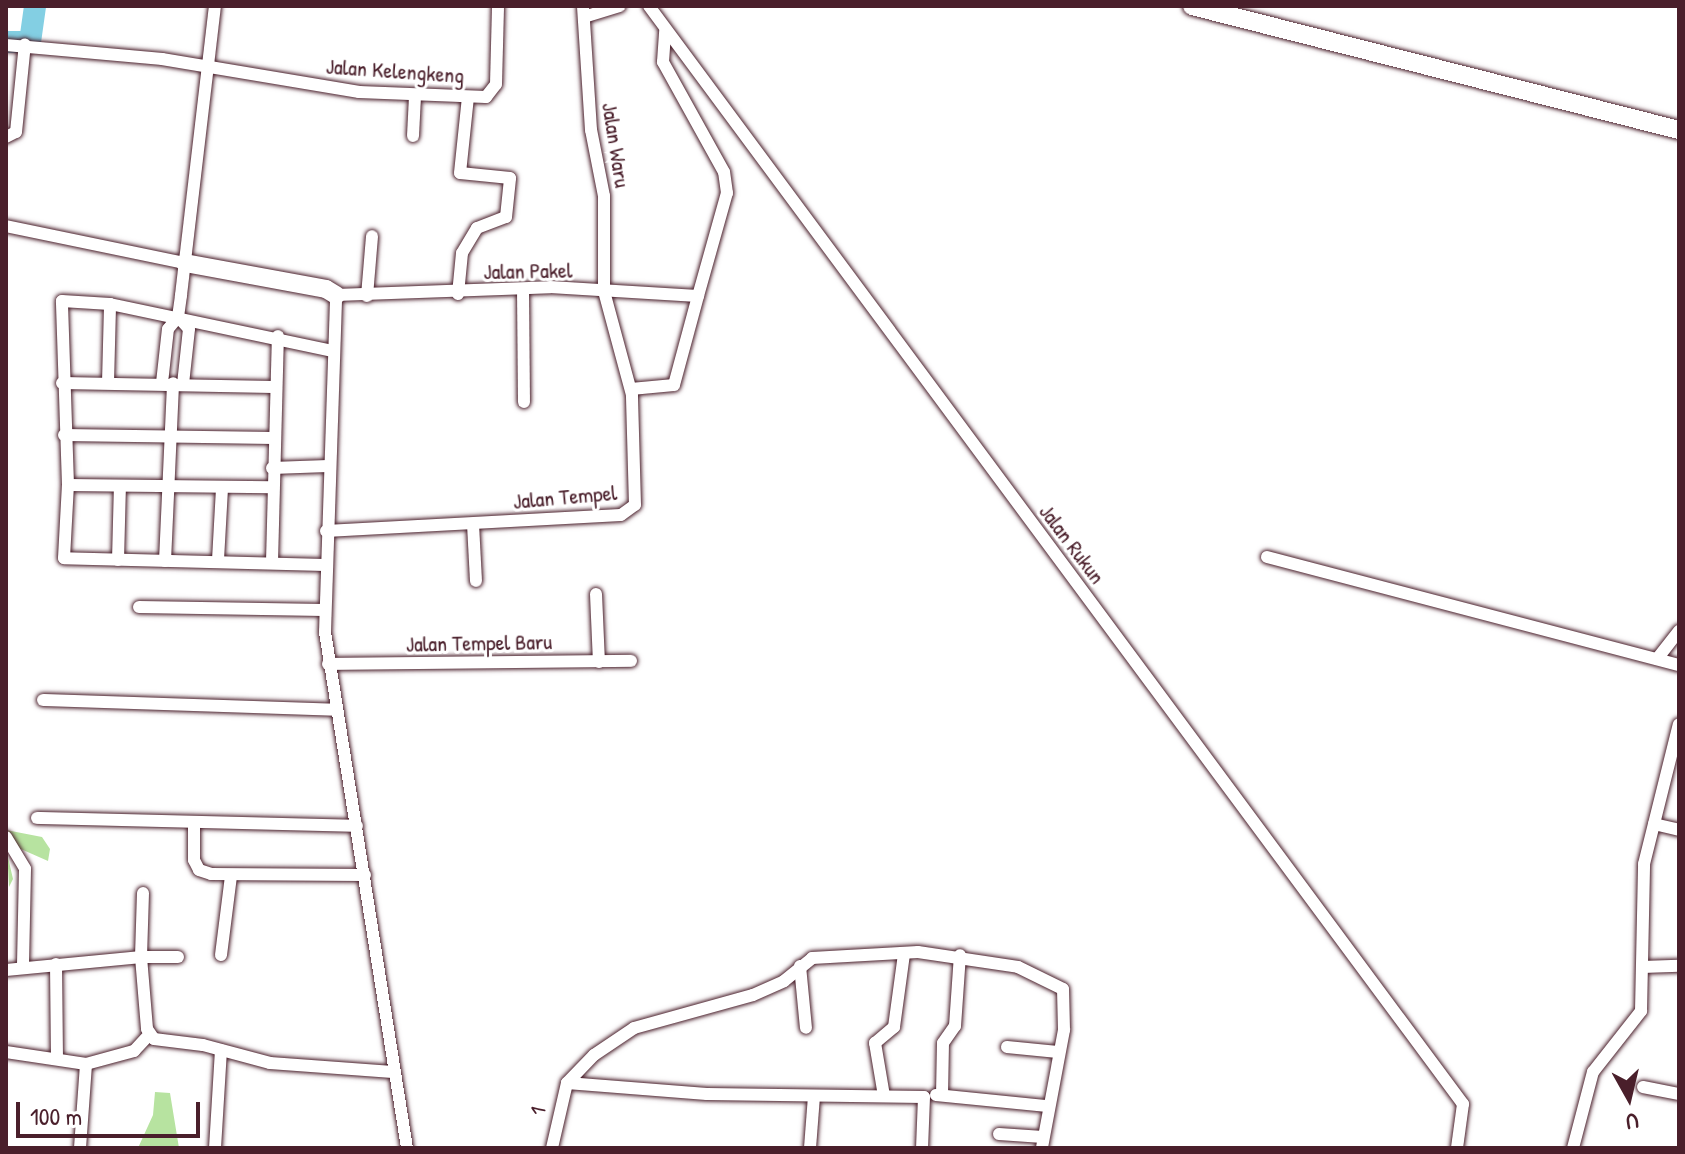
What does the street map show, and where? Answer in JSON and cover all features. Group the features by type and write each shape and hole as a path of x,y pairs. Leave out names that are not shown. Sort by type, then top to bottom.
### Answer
{"main road":[{"path":"1192,6 1679,130"},
{"path":"185,263 326,289 336,295"}],"street":[{"path":"165,561 173,383 168,329 178,317 215,6"},
{"name":"Jalan Kelengkeng","path":"6,45 25,44 415,96 486,97 496,84 498,6"},
{"path":"585,11 620,6"},
{"name":"Jalan Rukun","path":"649,6 1463,1104 1457,1148"},
{"name":"Jalan Waru","path":"585,11 588,97 604,196 604,291"},
{"path":"631,389 674,385 727,193 724,172 663,62 665,31"},
{"path":"6,137 16,132 12,95 25,44"},
{"path":"413,136 415,96"},
{"path":"456,294 462,253 477,228 506,217 510,178 460,173 468,97"},
{"path":"6,226 185,263"},
{"path":"367,296 372,236"},
{"path":"523,289 524,402"},
{"name":"Jalan Pakel","path":"336,295 456,294 523,289 698,296"},
{"name":"Jalan Tempel","path":"326,531 473,524 630,511 636,494 631,389 604,291"},
{"path":"336,295 324,610 328,664 365,875 407,1148"},
{"path":"325,565 64,558 68,485 62,383 62,301 110,304 278,336 333,351"},
{"path":"108,383 110,304"},
{"path":"173,383 189,329 178,317"},
{"path":"272,562 273,387 278,336"},
{"path":"62,383 273,387"},
{"path":"64,435 274,438"},
{"path":"272,468 328,466"},
{"path":"68,485 272,487"},
{"path":"118,560 120,486"},
{"path":"218,560 222,488"},
{"path":"473,524 476,581"},
{"path":"1267,557 1679,665"},
{"path":"596,594 599,662"},
{"path":"139,607 324,610"},
{"path":"1657,659 1679,631"},
{"name":"Jalan Tempel Baru","path":"328,664 631,661"},
{"path":"43,700 337,710"},
{"path":"1573,1148 1575,1124 1593,1072 1641,1011 1641,895 1654,824 1678,743 1679,724"},
{"path":"37,818 194,823 205,819 357,826"},
{"path":"194,823 193,849 199,870 231,876 365,875"},
{"path":"1654,824 1679,830"},
{"path":"6,837 25,869 23,968"},
{"path":"221,955 231,876"},
{"path":"6,1052 86,1064 134,1051 149,1035 141,957 143,893"},
{"path":"884,1096 875,1043 894,1027 904,954"},
{"path":"567,1083 594,1055 634,1028 753,995 800,966 826,955 960,955 1018,967 1063,989 1067,1006 1047,1106 1043,1143 999,1134"},
{"path":"942,1095 943,1043 955,1026 960,955"},
{"path":"6,970 141,957 178,957"},
{"path":"56,964 57,1058"},
{"path":"800,966 806,1028"},
{"path":"1642,967 1679,966"},
{"path":"149,1035 270,1063 393,1072"},
{"path":"1007,1047 1058,1052"},
{"path":"215,1148 221,1050"},
{"path":"80,1148 86,1064"},
{"path":"567,1083 814,1096 942,1095 1047,1106"},
{"name":"1","path":"552,1148 567,1083"},
{"path":"1643,1087 1679,1094"},
{"path":"810,1148 814,1096"},
{"path":"922,1148 924,1097"}],"green space":[{"path":"6,830 42,837 50,849 48,861 14,846 7,853"},
{"path":"7,854 13,879 9,887"},
{"path":"155,1092 170,1093 179,1148 138,1148 153,1115"}],"waterway":[{"path":"6,42 30,42 35,6"}]}
